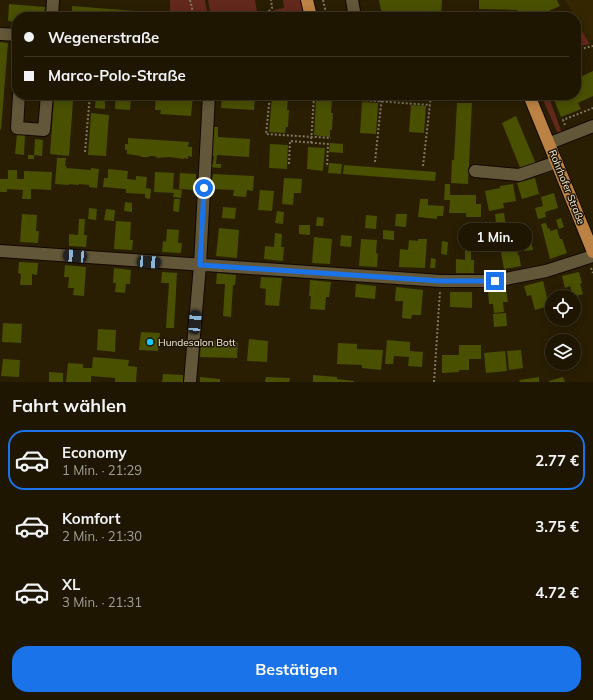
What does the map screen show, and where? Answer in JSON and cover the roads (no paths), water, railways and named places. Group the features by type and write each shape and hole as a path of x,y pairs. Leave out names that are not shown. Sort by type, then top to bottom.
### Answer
{"main road":[{"path":"307,0 310,12"},
{"name":"Rohrhofer Straße","path":"531,100 550,143 593,252"}],"street":[{"path":"52,12 53,0"},
{"path":"352,0 354,12"},
{"path":"0,34 12,35"},
{"path":"19,100 17,128 44,130 47,100"},
{"path":"190,382 200,265 209,100"},
{"name":"Rohrhofer Straße","path":"550,143 593,126"},
{"path":"475,171 519,174 557,162"},
{"path":"0,251 441,281 495,281 546,271 593,256"}],"place":[{"name":"Hundesalon Bott","path":"150,342"}]}
